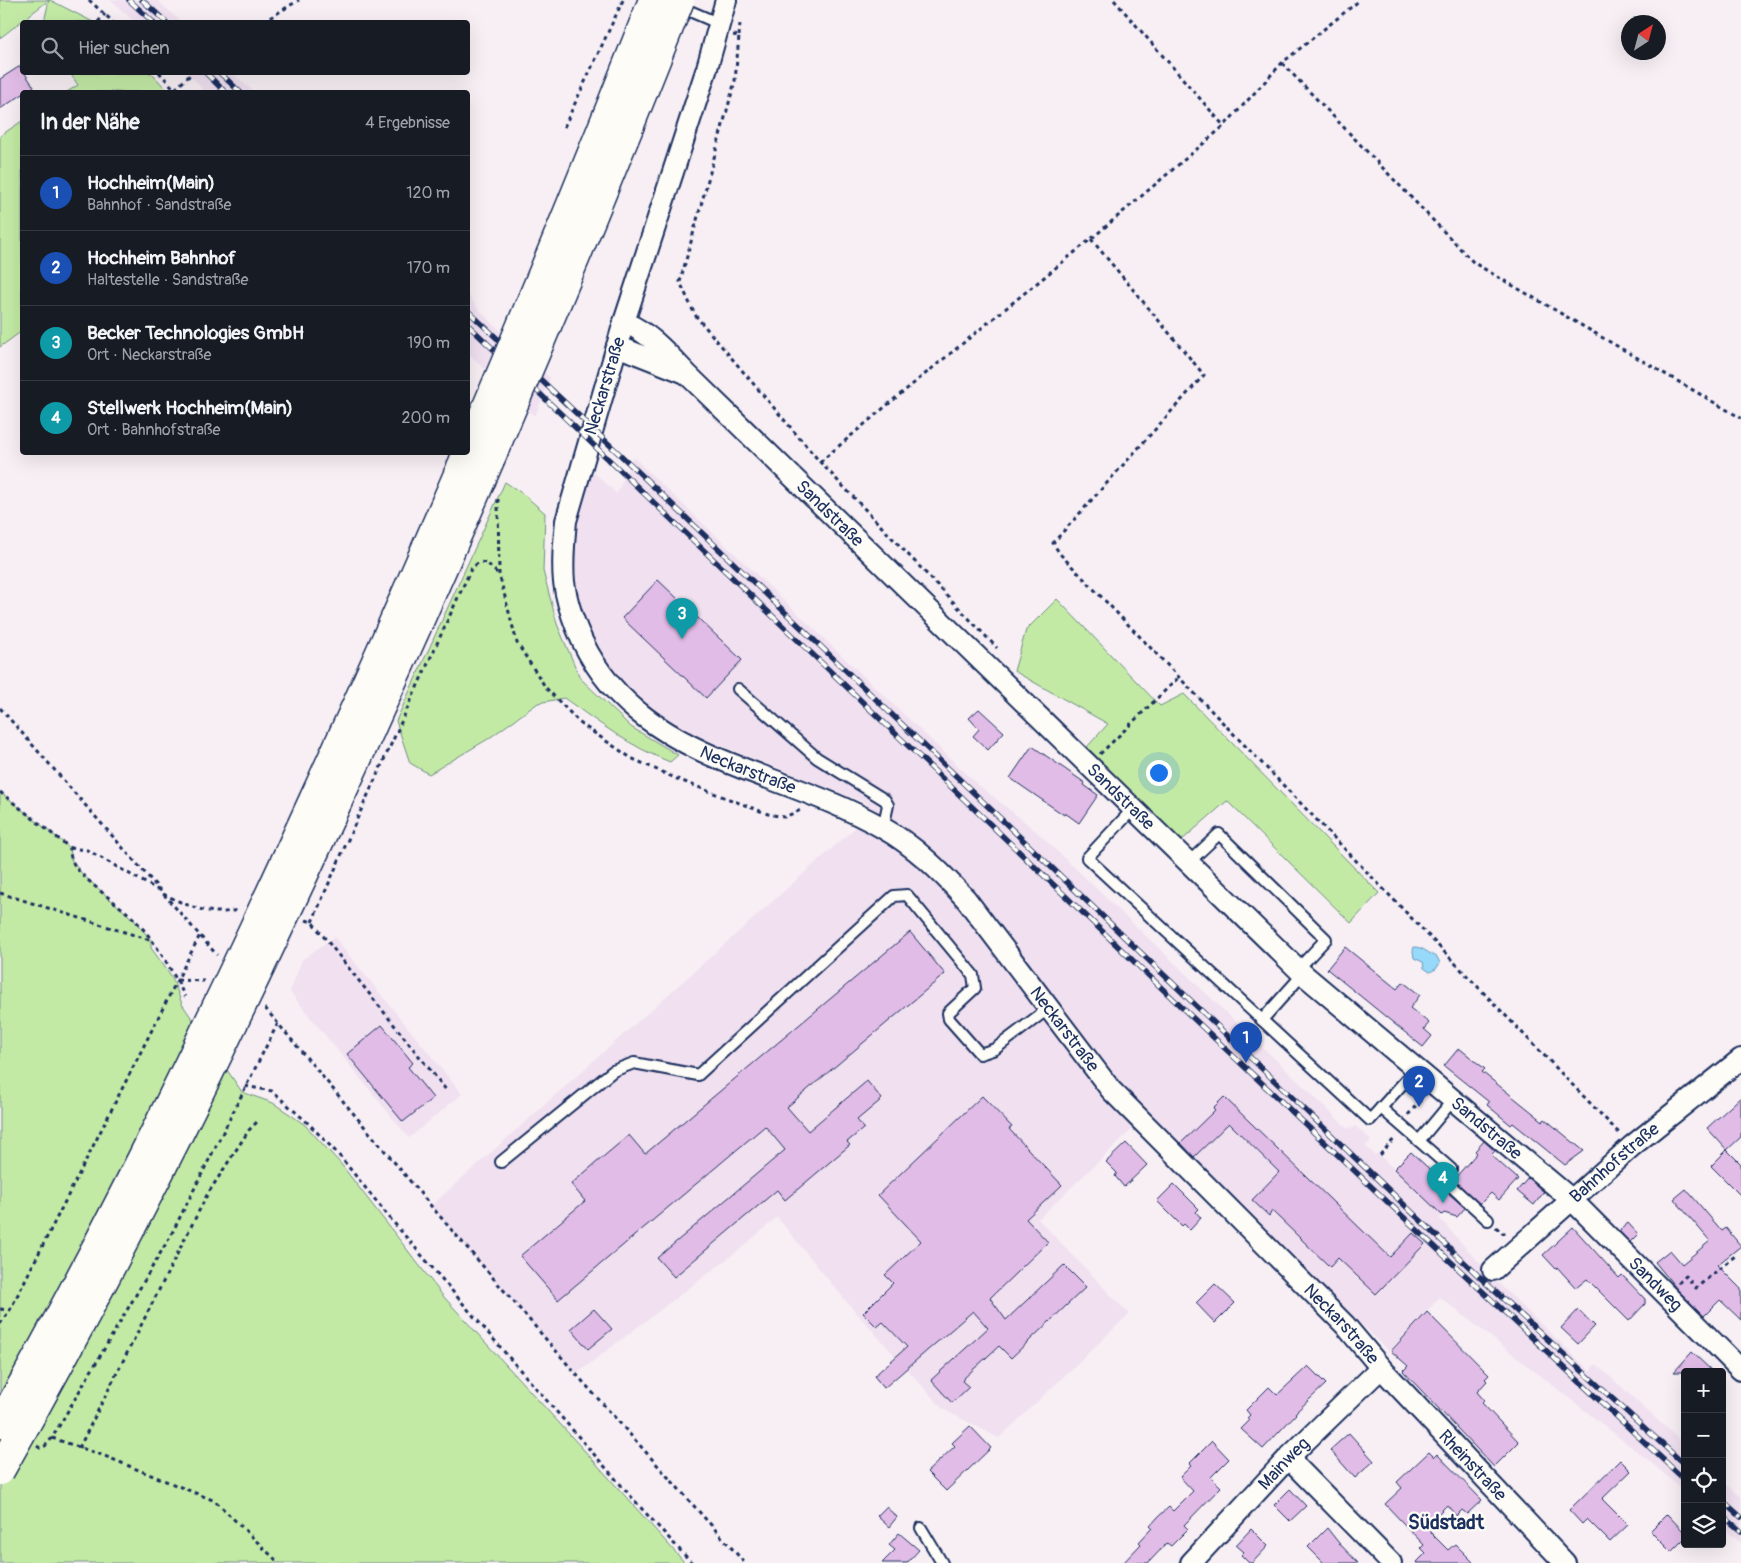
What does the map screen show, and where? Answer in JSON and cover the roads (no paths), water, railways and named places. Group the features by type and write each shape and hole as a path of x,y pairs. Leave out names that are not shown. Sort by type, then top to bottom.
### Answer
{"highway":[{"path":"470,447 550,256 668,1"},
{"path":"0,1472 134,1224 198,1098 308,868 500,438 576,258 668,1"},
{"path":"0,1424 132,1178 227,986 377,659 466,455"}],"street":[{"name":"Neckarstraße","path":"726,0 719,28 624,322 566,521 563,553 564,584 572,616 584,646 601,674 614,690 646,719 669,734 698,750 842,807 883,828 926,858 966,899 1096,1072 1126,1107 1344,1325 1381,1368"},
{"name":"Sandstraße","path":"624,322 637,327 663,348 687,374 1301,972 1571,1199"},
{"name":"Sandstraße","path":"617,346 687,374"},
{"name":"Bahnhofstraße","path":"1493,1270 1632,1146 1741,1059"},
{"name":"Sandweg","path":"1571,1199 1741,1370"},
{"name":"Mainweg","path":"1191,1563 1288,1458 1381,1368"},
{"name":"Rheinstraße","path":"1381,1368 1565,1563"},
{"path":"1288,1458 1391,1563"}],"lane":[{"path":"668,1 719,28"},
{"path":"738,689 817,758 886,800 888,805 883,828"},
{"path":"1133,808 1087,858 1370,1120 1416,1069"},
{"path":"1189,862 1219,834 1326,939 1262,1020"},
{"path":"500,1162 613,1071 634,1063 698,1075 894,896 907,895 973,975 975,988 948,1013 949,1019 980,1054 995,1049 1049,1008"},
{"path":"1419,1141 1453,1100"},
{"path":"1381,1108 1451,1169 1447,1178 1452,1187 1488,1220"},
{"path":"921,1528 942,1563"}],"water":[{"path":"1414,947 1423,949 1437,957 1440,963 1436,969 1430,972 1424,968 1423,962 1414,958"}],"railway":[{"path":"129,0 151,20"},
{"path":"142,0 164,20"},
{"path":"208,75 223,90"},
{"path":"222,75 238,90"},
{"path":"470,313 1487,1284 1681,1461"},
{"path":"470,327 1193,1018 1681,1476"},
{"path":"1725,1503 1741,1517"},
{"path":"1726,1518 1741,1531"}],"place":[{"name":"Becker Technologies GmbH","path":"682,639"},
{"name":"Hochheim(Main)","path":"1246,1063"},
{"name":"Hochheim Bahnhof","path":"1419,1107"},
{"name":"Stellwerk Hochheim(Main)","path":"1443,1203"}],"district":[{"name":"Südstadt","path":"1446,1522"}]}
